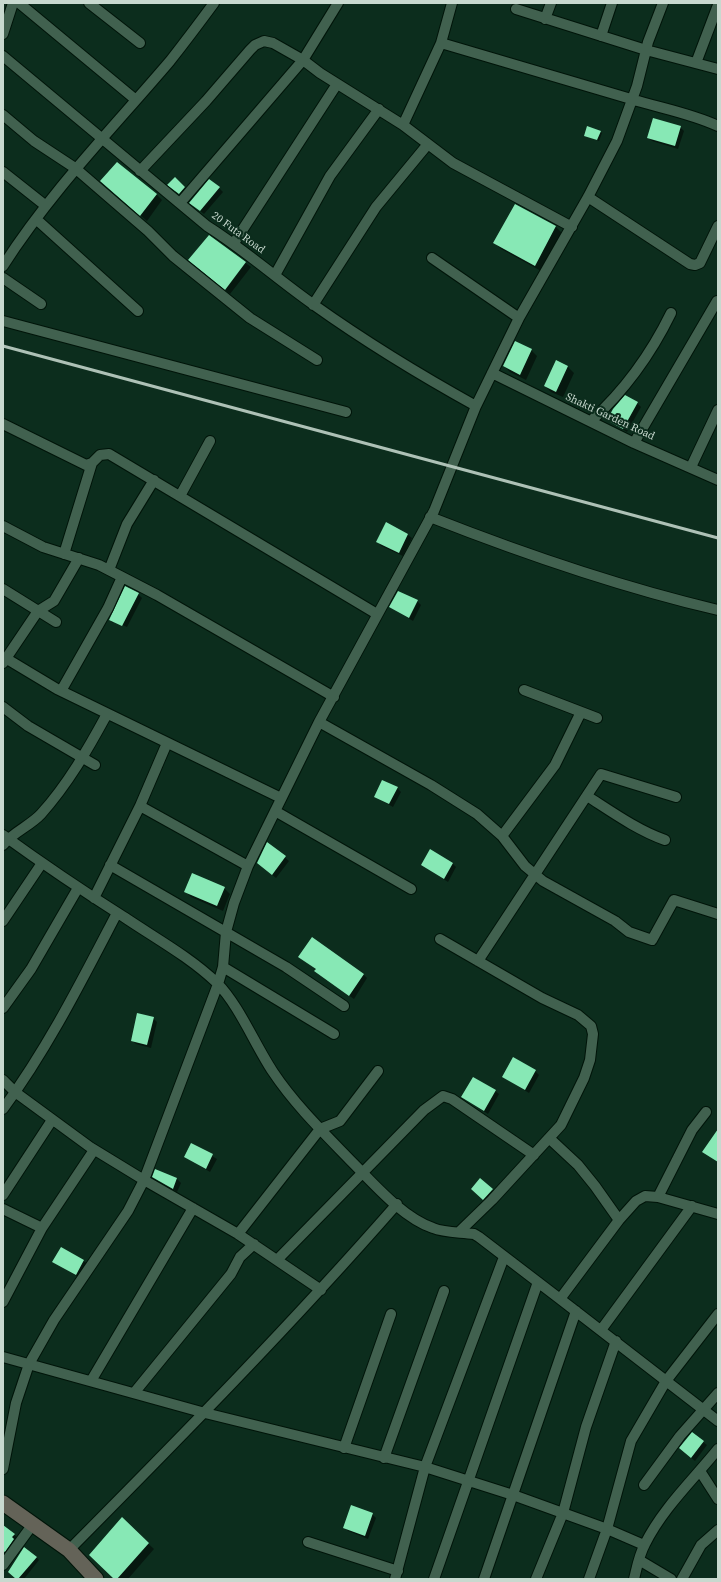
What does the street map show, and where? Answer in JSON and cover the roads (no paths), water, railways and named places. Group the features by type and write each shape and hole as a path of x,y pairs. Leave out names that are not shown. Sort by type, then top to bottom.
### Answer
{"street":[{"path":"3,34 14,3"},
{"path":"19,3 136,100"},
{"path":"89,3 140,42"},
{"path":"3,266 36,219 75,168 171,60 214,3"},
{"path":"180,203 303,60 338,3"},
{"path":"403,125 440,43 452,3"},
{"path":"545,19 551,3"},
{"path":"601,36 612,3"},
{"path":"3,1469 16,1403 29,1364 54,1320 128,1211 144,1180 218,984 223,967 226,932 234,903 248,866 319,722 430,517 476,406 518,318 572,227 617,141 632,100 646,50 664,3"},
{"path":"696,63 718,5"},
{"path":"516,10 646,50 718,69"},
{"path":"140,171 206,101 255,45 264,41 273,44 303,60 337,84 379,109 403,125 453,163 572,227"},
{"path":"440,43 584,84 632,100 677,111 718,126"},
{"name":"20 Futa Road","path":"3,56 207,226 234,243 313,305 408,368 476,406"},
{"path":"234,243 337,84"},
{"path":"275,275 330,176 379,109"},
{"path":"3,115 34,141 75,168 148,230 173,256 250,318 317,360"},
{"path":"313,305 376,207 428,144"},
{"path":"3,172 46,206"},
{"path":"588,197 690,264 695,265 700,262 718,226"},
{"path":"36,219 138,311"},
{"path":"432,258 518,318"},
{"path":"3,278 41,304"},
{"path":"634,443 717,301"},
{"path":"591,421 644,360 659,337 671,314"},
{"path":"3,321 346,412"},
{"name":"Shakti Garden Road","path":"492,373 634,443 718,480"},
{"path":"691,467 718,410"},
{"path":"3,424 82,464 86,465 92,463 100,455 109,454 377,614"},
{"path":"180,496 210,441"},
{"path":"64,554 92,463"},
{"path":"109,570 127,524 154,480"},
{"path":"430,517 491,541 628,587 718,610"},
{"path":"3,526 43,547 79,558 109,570 334,696"},
{"path":"79,558 54,601 38,611 5,661 107,714 281,798"},
{"path":"61,691 108,608 122,577"},
{"path":"3,589 56,622"},
{"path":"524,690 596,718"},
{"path":"3,707 28,726 95,765"},
{"path":"502,836 555,765 581,712"},
{"path":"107,714 83,758 40,815 5,840 117,913 195,966 218,984 228,996 273,1072 320,1129 363,1173 413,1219 433,1228 474,1234 479,1237 602,1330 718,1421"},
{"path":"319,722 431,785 477,814 502,836 525,866 543,882 615,921 629,932 652,940 674,900 718,914"},
{"path":"94,898 140,806 167,743"},
{"path":"478,961 601,774 676,798"},
{"path":"587,796 638,828 666,840"},
{"path":"140,806 248,866"},
{"path":"275,811 411,889"},
{"path":"3,921 42,863"},
{"path":"110,865 286,967 344,1006"},
{"path":"3,1008 31,969 78,888"},
{"path":"3,1109 16,1092 65,1012 117,913"},
{"path":"440,939 542,998 578,1015 591,1026 593,1034 592,1046 584,1078 560,1125 534,1155 459,1232"},
{"path":"223,967 334,1034"},
{"path":"238,1234 320,1129 340,1121 378,1071"},
{"path":"3,1080 52,1120 94,1150 238,1234 321,1290"},
{"path":"278,1260 424,1110 443,1096 452,1099 534,1155"},
{"path":"658,1197 692,1130 706,1112"},
{"path":"3,1195 52,1120"},
{"path":"549,1138 578,1165 619,1220"},
{"path":"3,1302 42,1228 94,1150"},
{"path":"560,1299 619,1220 636,1201 645,1196 658,1197 718,1214"},
{"path":"69,1550 205,1413 321,1290 397,1204"},
{"path":"602,1330 692,1206"},
{"path":"91,1381 192,1208"},
{"path":"3,1210 42,1228"},
{"path":"134,1393 231,1274 240,1257 254,1244"},
{"path":"308,1542 396,1575 425,1467 504,1257"},
{"path":"434,1579 538,1282"},
{"path":"384,1458 444,1291"},
{"path":"484,1579 576,1311"},
{"path":"344,1448 391,1314"},
{"path":"589,1579 607,1529 631,1441 666,1381 718,1314"},
{"path":"536,1579 563,1513 586,1427 616,1341"},
{"path":"3,1357 205,1413 425,1467 513,1495 607,1529 644,1545"},
{"path":"644,1484 680,1436 704,1411 718,1393"},
{"path":"634,1579 644,1545 671,1505 718,1449"},
{"path":"700,1471 718,1499"},
{"path":"3,1503 69,1550 94,1578"},
{"path":"3,1565 33,1524"},
{"path":"682,1579 701,1545 718,1530"},
{"path":"639,1560 671,1579"}],"railway":[{"path":"3,346 718,538"}]}
